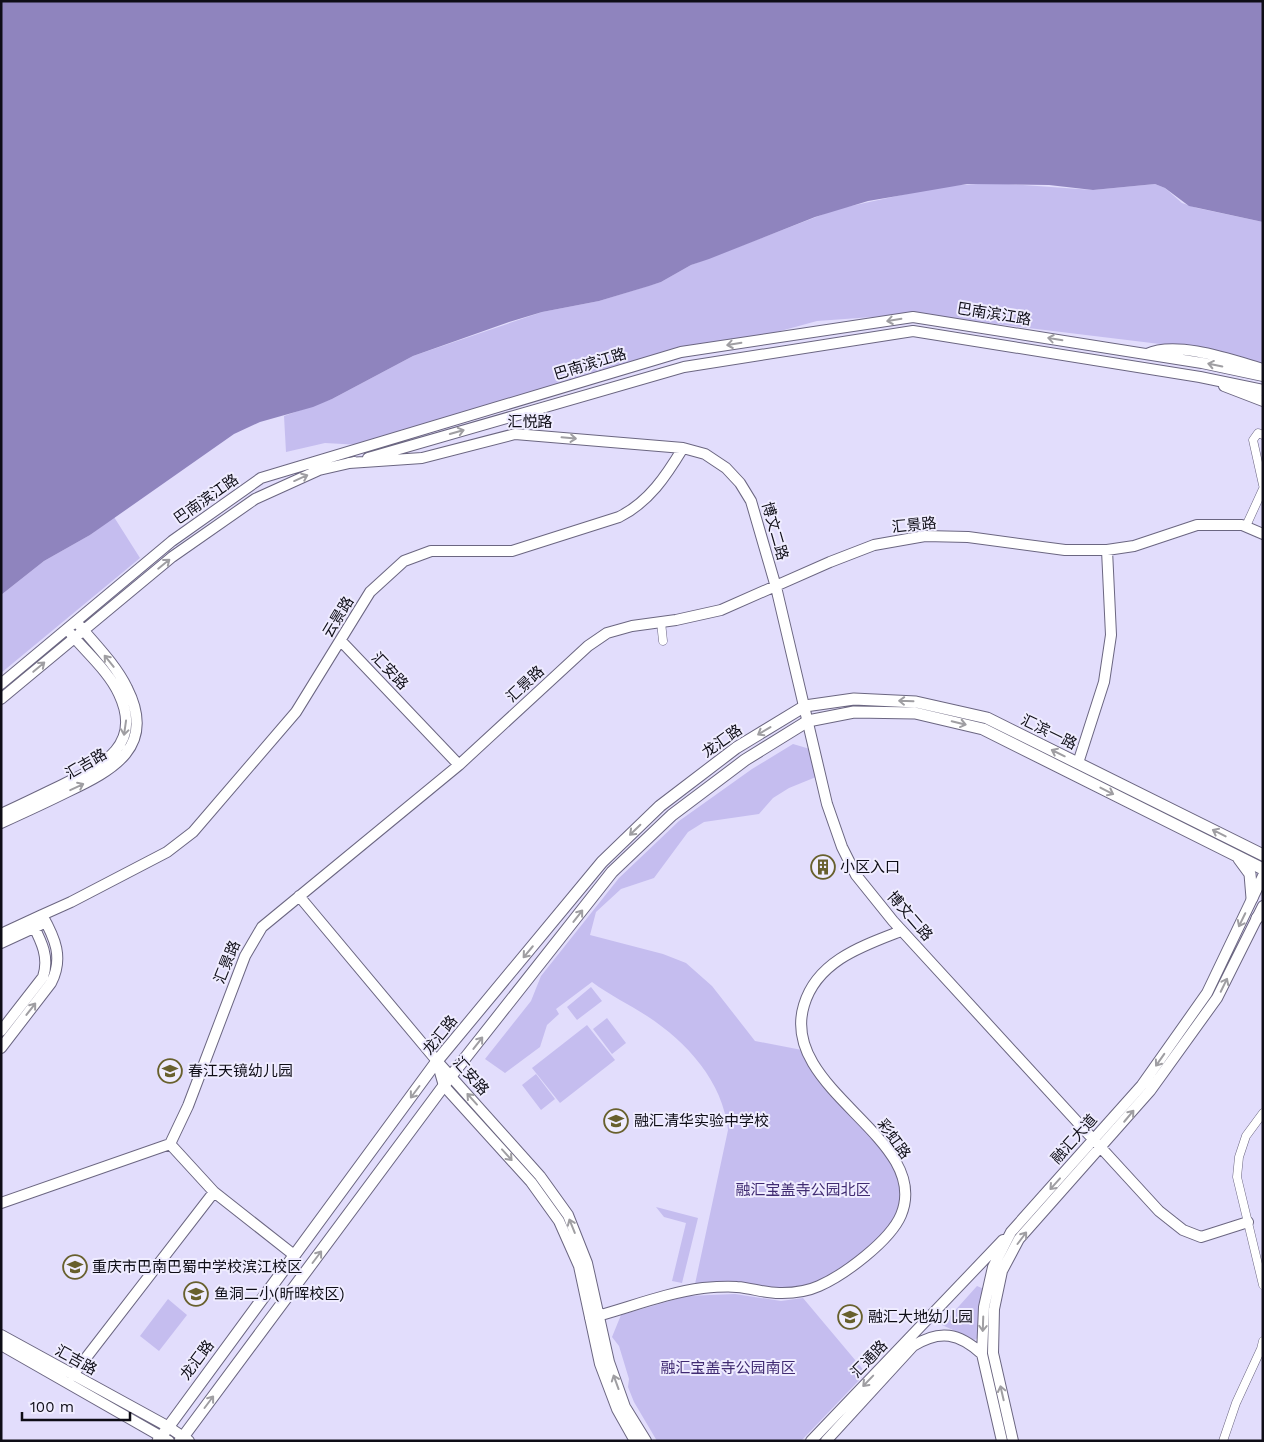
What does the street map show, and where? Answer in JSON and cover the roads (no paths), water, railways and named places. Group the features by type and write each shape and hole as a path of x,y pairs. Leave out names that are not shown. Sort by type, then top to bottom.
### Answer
{"main road":[{"name":"汇滨一路","path":"805,706 854,699 916,702 988,718 1263,855"},
{"name":"龙汇路","path":"164,1436 437,1061 602,862 660,806 736,748 805,706"},
{"name":"汇滨一路","path":"808,721 854,712 915,713 983,729 1263,869"},
{"name":"龙汇路","path":"184,1439 448,1081 612,872 680,810 745,760 808,721"},
{"path":"1242,845 1263,844"},
{"path":"1236,856 1250,874 1252,898"}],"street":[{"name":"巴南滨江路","path":"80,626 172,541 261,478 681,352 913,317 1147,354 1263,376"},
{"name":"巴南滨江路","path":"1,684 172,556 255,499 319,470 684,366 913,331 1208,378 1263,390"},
{"path":"1147,354 1159,348 1217,355 1263,369"},
{"path":"1208,378 1263,401"},
{"name":"汇悦路","path":"349,463 422,458 515,434 683,448"},
{"path":"1246,526 1262,490 1253,440 1260,434"},
{"name":"博文二路","path":"683,448 705,454 726,468 740,483 752,501 776,586 805,706 823,792 842,847 856,875 901,930 1159,1212 1183,1230 1201,1237 1248,1222"},
{"name":"云景路","path":"44,919 166,852 193,832 296,712 370,592 404,561 431,551 512,551 619,517 633,510 654,491 683,448"},
{"name":"汇景路","path":"170,1144 188,1106 249,946 262,927 459,765 588,646 607,633 632,626 721,610 874,545 925,536 968,537 1065,550 1107,550 1134,546 1196,525 1246,526 1263,534"},
{"path":"1078,763 1104,682 1111,634 1107,550"},
{"path":"661,622 663,641"},
{"name":"汇吉路","path":"1,823 102,776 119,762 134,740 136,715 127,687 80,626"},
{"name":"巴南滨江路","path":"1,699 71,633"},
{"name":"汇吉路","path":"1,814 97,768 114,754 125,734 126,714 118,692 71,633"},
{"name":"汇安路","path":"341,641 459,765"},
{"name":"融汇大道","path":"1002,1441 982,1354 984,1307 993,1267 1011,1232 1142,1085 1207,994 1263,876"},
{"name":"汇安路","path":"299,896 437,1061 448,1081 531,1182 559,1221 579,1266 594,1317 625,1407 646,1441"},
{"name":"融汇大道","path":"1013,1441 993,1353 994,1309 1002,1271 1019,1239 1101,1149 1150,1091 1217,998 1260,916 1263,906"},
{"path":"1,934 44,919 57,946 59,959 57,972 51,983 1,1048"},
{"path":"1,944 33,924"},
{"path":"1,1031 43,977 46,968 46,955 33,924"},
{"name":"彩虹路","path":"594,1317 681,1292 705,1288 736,1287 780,1294 800,1292 819,1286 850,1267 880,1244 901,1216 906,1186 895,1161 875,1135 826,1081 810,1058 801,1038 801,1014 814,981 824,971 862,946 901,930"},
{"path":"1263,1113 1246,1136 1238,1163 1237,1176 1263,1285"},
{"path":"1,1203 170,1144 214,1192 294,1255"},
{"path":"72,1376 214,1192"},
{"name":"汇通路","path":"811,1441 1011,1232"},
{"name":"汇安路","path":"594,1317 600,1364 616,1409 635,1441"},
{"name":"汇通路","path":"826,1441 913,1346 924,1339 935,1335 949,1335 961,1338 982,1354"},
{"name":"汇吉路","path":"1,1336 72,1376 164,1436"},
{"path":"1223,1441 1236,1403 1262,1349 1263,1341"},
{"name":"汇吉路","path":"1,1344 164,1436 184,1439"}],"place":[{"name":"小区入口","path":"823,867"},
{"name":"春江天镜幼儿园","path":"170,1071"},
{"name":"融汇清华实验中学校","path":"616,1121"},
{"name":"重庆市巴南巴蜀中学校滨江校区","path":"75,1267"},
{"name":"鱼洞二小(昕晖校区)","path":"196,1294"},
{"name":"融汇大地幼儿园","path":"850,1317"}],"park label":[{"name":"融汇宝盖寺公园北区","path":"803,1190"},
{"name":"融汇宝盖寺公园南区","path":"728,1368"}]}
